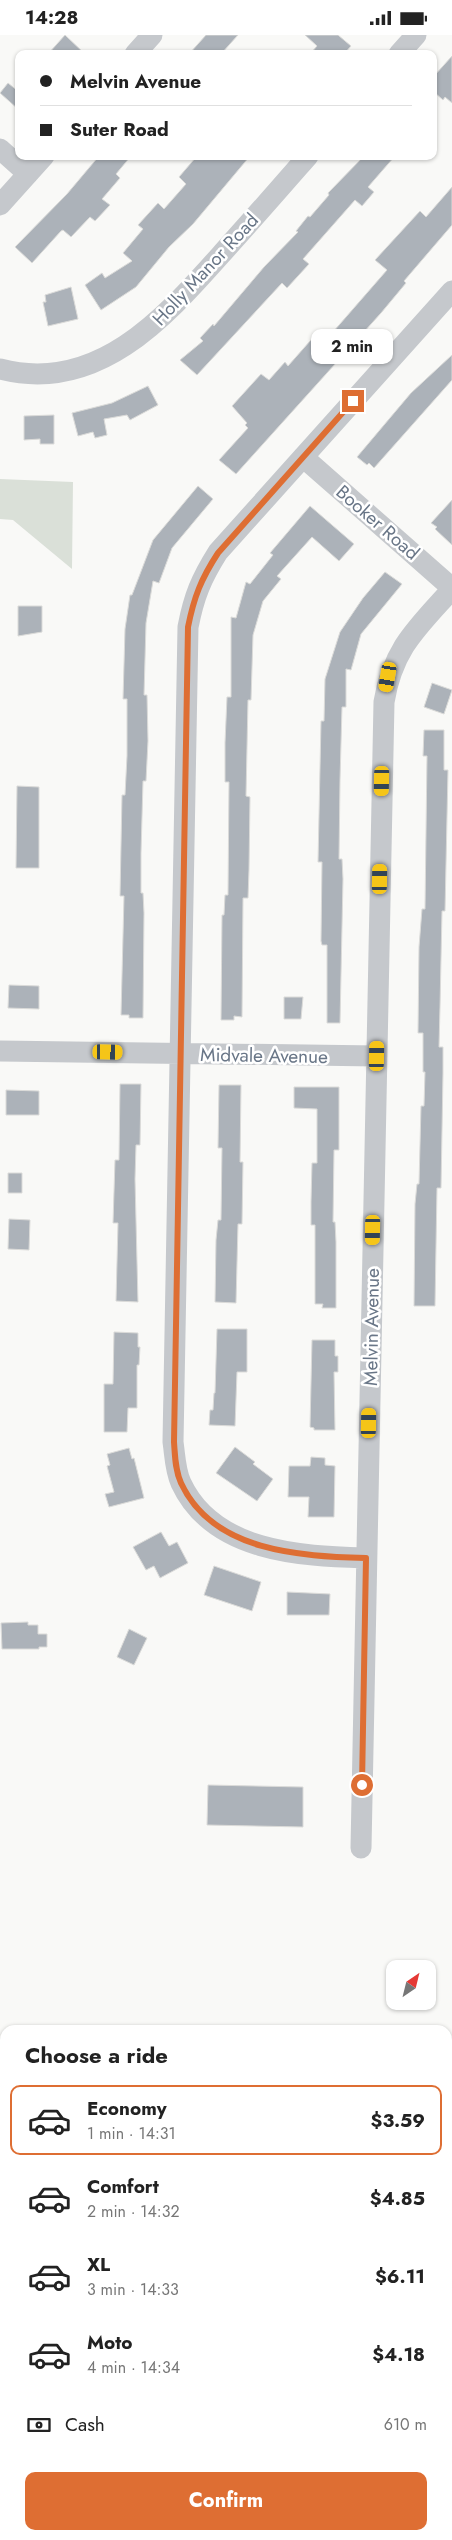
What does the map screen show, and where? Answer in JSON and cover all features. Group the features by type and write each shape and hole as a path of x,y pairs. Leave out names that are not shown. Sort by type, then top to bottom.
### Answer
{"street":[{"path":"139,50 152,35"},
{"path":"403,50 416,35"},
{"path":"0,149 28,174"},
{"path":"0,205 40,160"},
{"name":"Holly Manor Road","path":"0,369 42,374 69,370 98,361 128,344 156,324 183,297 304,160"},
{"path":"366,1558 318,1557 260,1545 238,1538 220,1529 203,1515 180,1482 174,1442 188,627 194,596 203,575 218,553 452,291"},
{"name":"Booker Road","path":"303,457 452,589"},
{"name":"Melvin Avenue","path":"361,1848 384,702 388,677 398,653 452,589"},
{"name":"Midvale Avenue","path":"0,1051 377,1056"}],"shaded area":[{"path":"0,479 73,482 72,569 13,520 0,519"}],"building":[{"path":"65,35 81,50 52,50"},
{"path":"206,35 238,35 225,50 193,50"},
{"path":"305,35 338,35 351,46 348,50 314,50 317,46"},
{"path":"452,56 452,103 445,97 443,100 437,95 437,73"},
{"path":"8,83 15,89 15,106 0,93"},
{"path":"96,160 128,160 116,174 120,178 102,199 110,205 95,221 90,217 71,237 63,230 61,231 32,263 15,247 67,194"},
{"path":"194,160 247,160 193,224 169,247 136,287 101,310 85,285 102,273 105,278 132,261 123,253 143,229 138,225 158,203 164,209 186,184 179,177"},
{"path":"360,160 392,160 368,187 374,192 362,206 355,200 303,259 309,264 287,288 282,283 197,375 180,360 203,341 200,338 213,324 214,326 264,267 298,232 296,231 329,195 328,193"},
{"path":"452,187 452,225 404,281 406,283 381,313 236,474 219,460 248,428 245,425 247,423 232,406 261,374 269,380 285,362 288,366 318,332 326,340 387,270 375,260 420,211 426,217"},
{"path":"71,287 78,319 48,326 43,302 46,302 45,295"},
{"path":"452,355 452,380 374,468 357,457 411,393"},
{"path":"148,386 158,405 130,420 127,415 104,419 107,435 95,438 93,432 78,436 72,413 112,403"},
{"path":"54,415 54,444 40,444 40,439 24,440 24,416"},
{"path":"198,486 213,499 172,548 159,583 153,581 146,623 144,695 147,695 148,741 146,781 143,781 141,853 141,893 143,893 144,913 143,1018 129,1018 129,1015 121,1015 124,896 120,896 122,795 125,795 127,756 127,699 123,699 125,629 130,595 132,595 153,540"},
{"path":"452,500 452,545 435,529 437,527 431,523"},
{"path":"310,506 354,544 339,561 312,537 277,576 281,579 263,601 253,635 251,700 248,700 246,796 250,797 249,870 248,898 243,898 242,1017 234,1016 234,1020 221,1020 222,915 224,915 225,895 228,895 229,782 225,782 225,743 227,697 231,697 231,617 236,618 246,582 250,584 273,555 270,553"},
{"path":"385,572 402,584 361,634 351,670 346,669 346,707 342,707 340,780 339,859 342,859 343,879 340,1023 327,1023 327,945 322,945 321,941 322,862 318,862 321,721 324,721 325,679 340,632 363,598"},
{"path":"18,606 42,606 42,632 18,636"},
{"path":"432,683 452,690 444,714 424,707"},
{"path":"424,730 444,730 444,770 448,770 445,911 442,911 439,1047 443,1047 441,1188 437,1188 435,1306 414,1306 415,1204 417,1184 419,1184 421,1106 424,1106 425,1072 423,1072 423,1033 418,1033 419,947 422,909 425,909 427,756 423,756"},
{"path":"17,786 39,787 39,868 16,868"},
{"path":"9,985 39,986 39,1009 8,1008"},
{"path":"284,997 303,997 301,1019 284,1019"},
{"path":"120,1084 141,1084 140,1145 136,1145 135,1179 138,1302 116,1301 118,1223 113,1223 115,1160 119,1160"},
{"path":"219,1085 241,1085 240,1162 243,1162 242,1224 238,1224 236,1303 215,1302 216,1240 218,1220 221,1220 222,1148 218,1148"},
{"path":"294,1087 339,1087 339,1150 334,1150 333,1222 335,1222 336,1242 336,1308 322,1308 323,1304 315,1304 315,1225 311,1225 311,1202 312,1163 317,1163 317,1109 294,1108"},
{"path":"6,1090 39,1091 39,1115 6,1115"},
{"path":"8,1173 22,1173 22,1193 8,1193"},
{"path":"9,1219 30,1220 29,1250 8,1249"},
{"path":"217,1329 247,1329 247,1372 237,1372 235,1426 209,1425 210,1410 213,1410 215,1393"},
{"path":"114,1332 138,1333 138,1347 140,1347 139,1365 137,1365 137,1408 128,1408 127,1432 104,1432 104,1384 113,1384"},
{"path":"312,1340 335,1340 338,1372 334,1372 335,1430 314,1430 314,1428 310,1427"},
{"path":"235,1447 273,1479 257,1501 216,1473"},
{"path":"129,1448 132,1459 134,1458 144,1498 109,1507 105,1494 114,1492 107,1466 110,1465 107,1454"},
{"path":"311,1457 325,1458 325,1465 335,1466 334,1517 308,1517 309,1497 288,1497 289,1466 310,1466"},
{"path":"161,1532 169,1546 177,1542 188,1563 160,1578 154,1566 146,1570 133,1547"},
{"path":"214,1566 261,1582 252,1611 204,1595"},
{"path":"287,1592 330,1594 329,1615 287,1615"},
{"path":"28,1622 28,1625 38,1625 38,1634 47,1634 47,1647 39,1647 39,1649 2,1649 1,1623"},
{"path":"129,1629 147,1638 134,1665 117,1657"},
{"path":"208,1785 303,1787 303,1827 207,1825"}],"route":[{"path":"353,401 218,553 203,575 194,596 188,627 174,1442 180,1482 190,1499 203,1515 220,1529 238,1538 260,1545 318,1557 366,1558 362,1785"}]}
